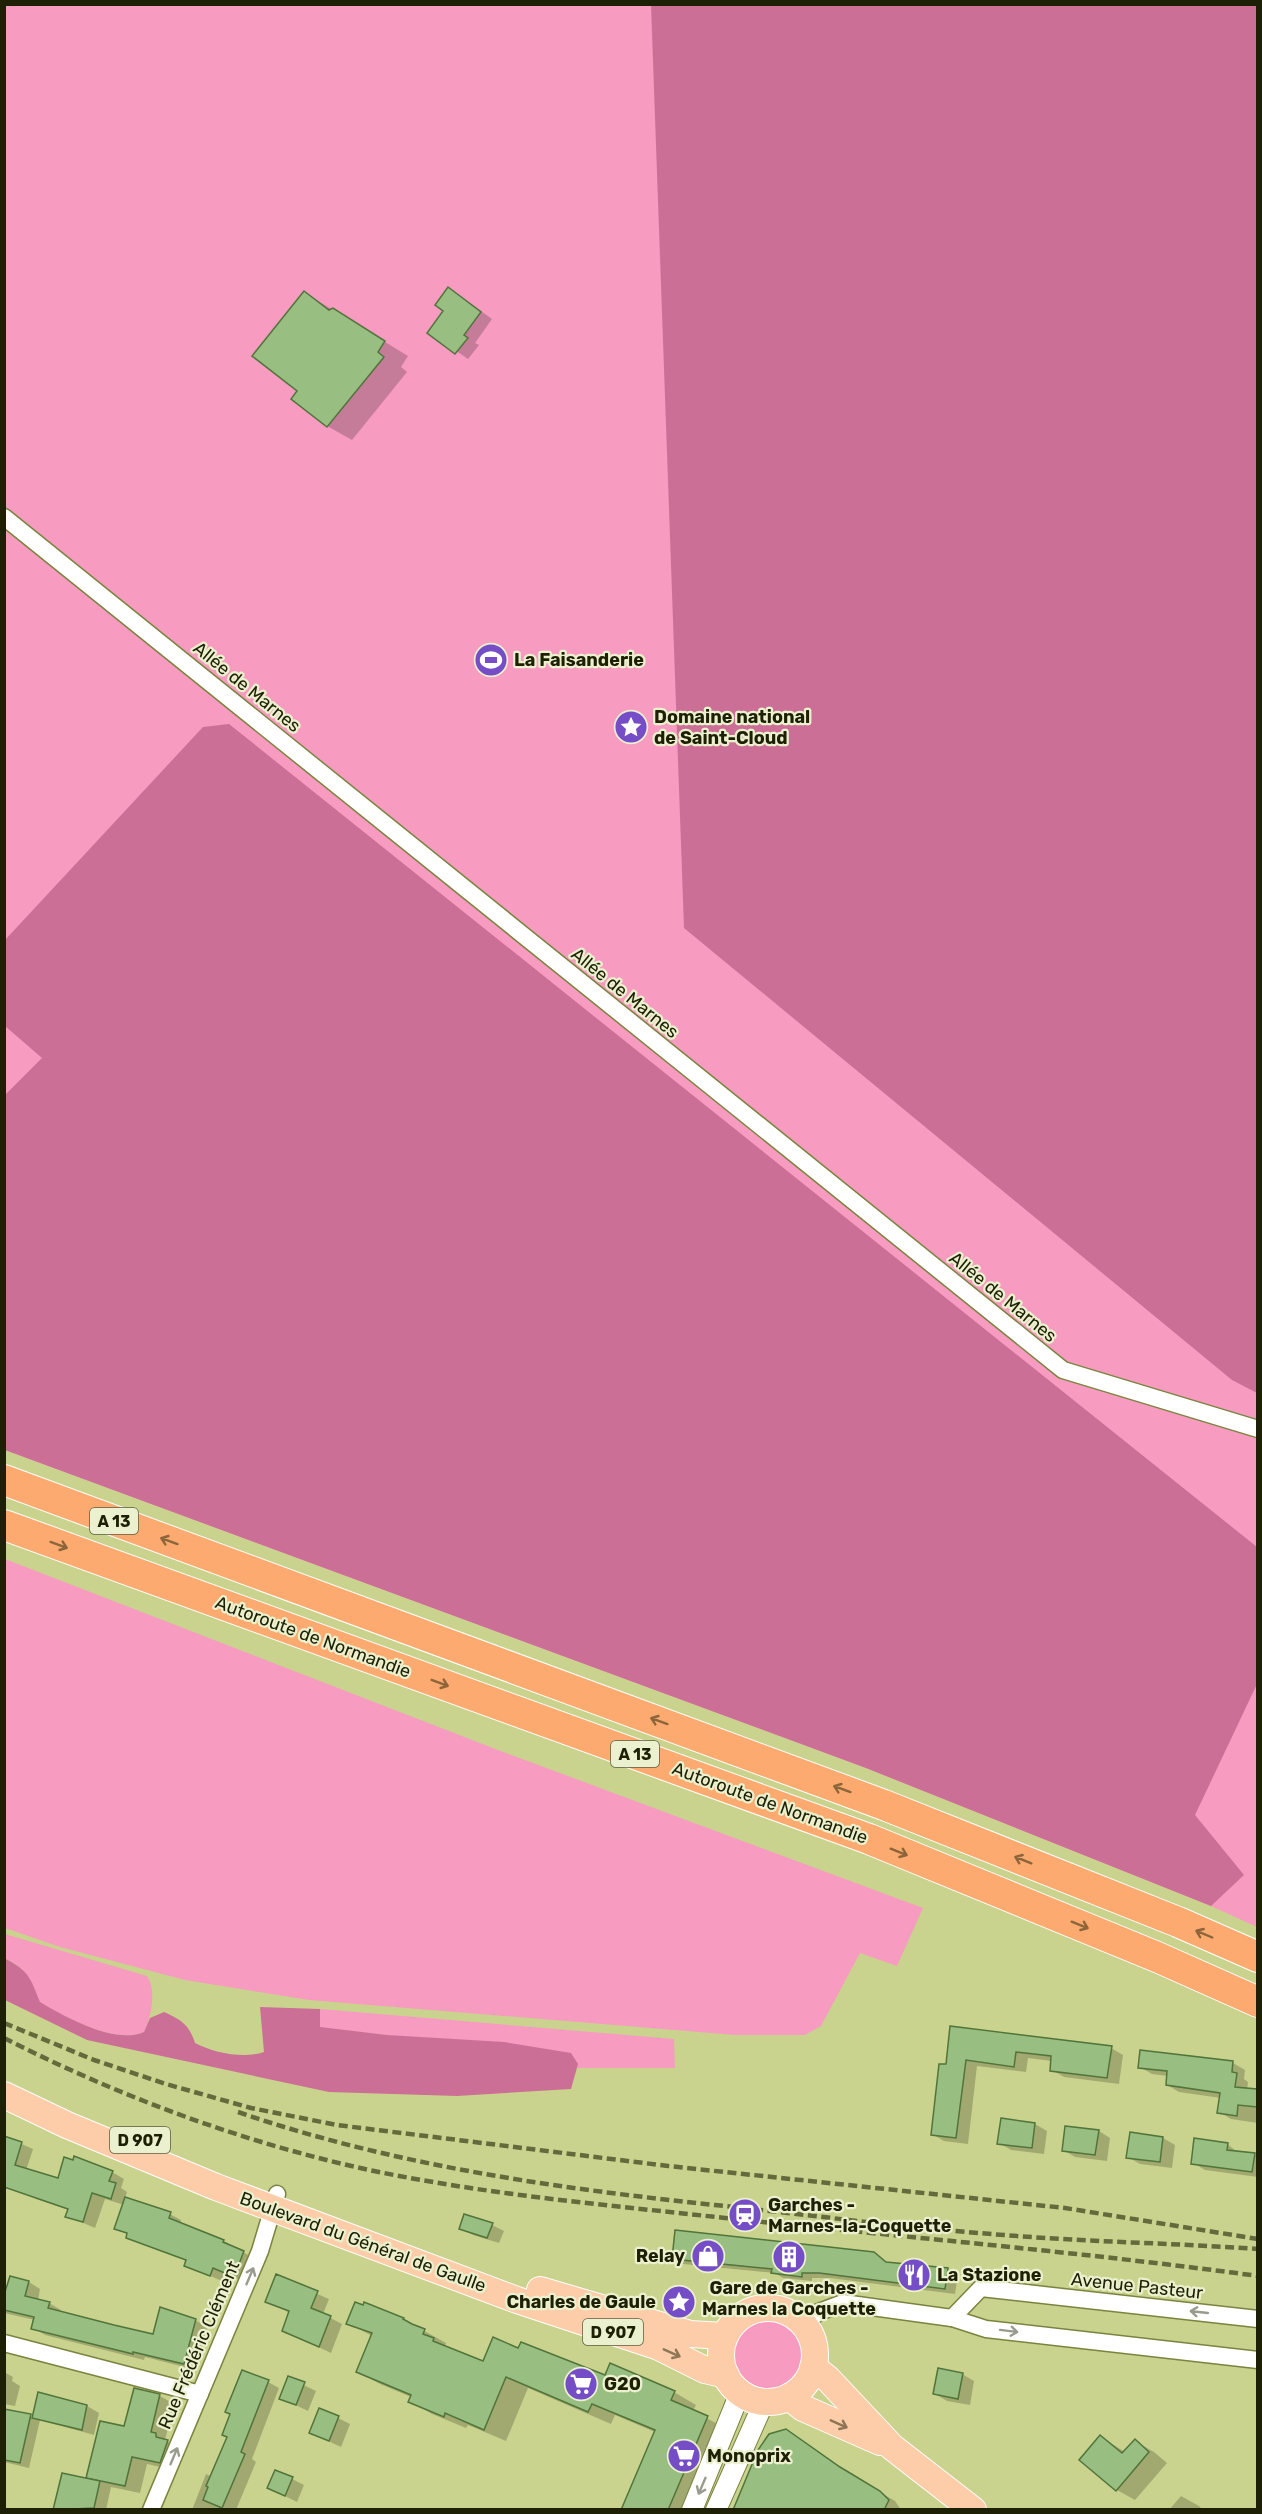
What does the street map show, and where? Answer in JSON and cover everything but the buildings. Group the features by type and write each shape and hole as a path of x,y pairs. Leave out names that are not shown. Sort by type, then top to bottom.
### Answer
{"highway":[{"name":"Autoroute de Normandie","path":"4,1480 884,1805 1178,1922 1257,1957"},
{"name":"Autoroute de Normandie","path":"4,1525 869,1839 1157,1957 1257,2002"}],"main road":[{"name":"Boulevard du Général de Gaulle","path":"4,2079 275,2201 518,2300 659,2347 733,2384"},
{"name":"Boulevard du Général de Gaulle","path":"4,2095 67,2125 275,2201 532,2287 690,2334 725,2336"},
{"path":"763,2309 778,2310 792,2315 803,2324 813,2344 813,2367 804,2385 789,2397 764,2402 733,2384 721,2355 725,2336 739,2318 763,2309"},
{"path":"813,2367 828,2379 892,2447 973,2510"},
{"path":"789,2397 809,2410 892,2447"}],"street":[{"name":"Allée de Marnes","path":"4,517 1063,1370 1257,1429"},
{"name":"Rue Frédéric Clément","path":"151,2510 260,2251 275,2201"},
{"name":"Avenue Pasteur","path":"952,2318 981,2288 1257,2319"},
{"path":"803,2324 819,2312 843,2303 952,2318 986,2328 1257,2360"},
{"path":"4,2343 201,2394"},
{"path":"692,2510 733,2384"},
{"path":"716,2510 764,2402"}],"shaded area":[{"name":"Domaine national de Saint-Cloud","path":"4,5 1257,5 1257,1927 1211,1906 866,1768 5,1450"},
{"path":"651,5 1257,5 1257,1393 1232,1380 684,928"},
{"path":"229,724 1257,1547 1257,1684 1195,1815 1244,1875 1211,1906 866,1768 5,1450 5,1095 42,1058 5,1026 5,940 203,727"},
{"path":"5,1559 498,1750 923,1908 897,1966 860,1953 821,2026 805,2035 735,2035 309,2000 185,1980 60,1947 5,1928"},
{"path":"5,1934 147,1976 152,1996 151,2012 144,2032 119,2035 91,2028 39,2002 27,1976 5,1958"},
{"path":"4,1958 28,1975 40,2002 91,2028 119,2035 144,2032 150,2018 164,2012 184,2023 195,2043 203,2047 229,2054 256,2054 264,2052 260,2007 320,2009 320,2027 387,2035 504,2042 571,2053 578,2064 571,2089 457,2096 329,2092 87,2040 5,2000"},
{"path":"320,2009 674,2039 675,2068 577,2068 578,2064 387,2035 320,2028"},
{"path":"776,2319 795,2329 803,2341 805,2355 803,2369 795,2381 783,2389 762,2391 743,2381 735,2369 733,2348 743,2329 755,2321"}],"railway":[{"path":"4,2023 94,2060 166,2084 251,2108 337,2125 668,2166 1065,2208 1258,2239"},
{"path":"4,2038 93,2080 185,2117 279,2147 374,2171 461,2187 593,2204 1059,2252 1258,2276"},
{"path":"238,2112 296,2131 414,2160 594,2191 968,2232 1258,2249"}],"place":[{"name":"La Faisanderie","path":"491,660"},
{"name":"Domaine national de Saint-Cloud","path":"631,727"},
{"name":"Garches - Marnes-la-Coquette","path":"745,2215"},
{"name":"Relay","path":"708,2256"},
{"name":"Gare de Garches - Marnes la Coquette","path":"789,2257"},
{"name":"La Stazione","path":"914,2275"},
{"name":"Charles de Gaule","path":"679,2302"},
{"name":"G20","path":"581,2384"},
{"name":"Monoprix","path":"684,2456"}]}
